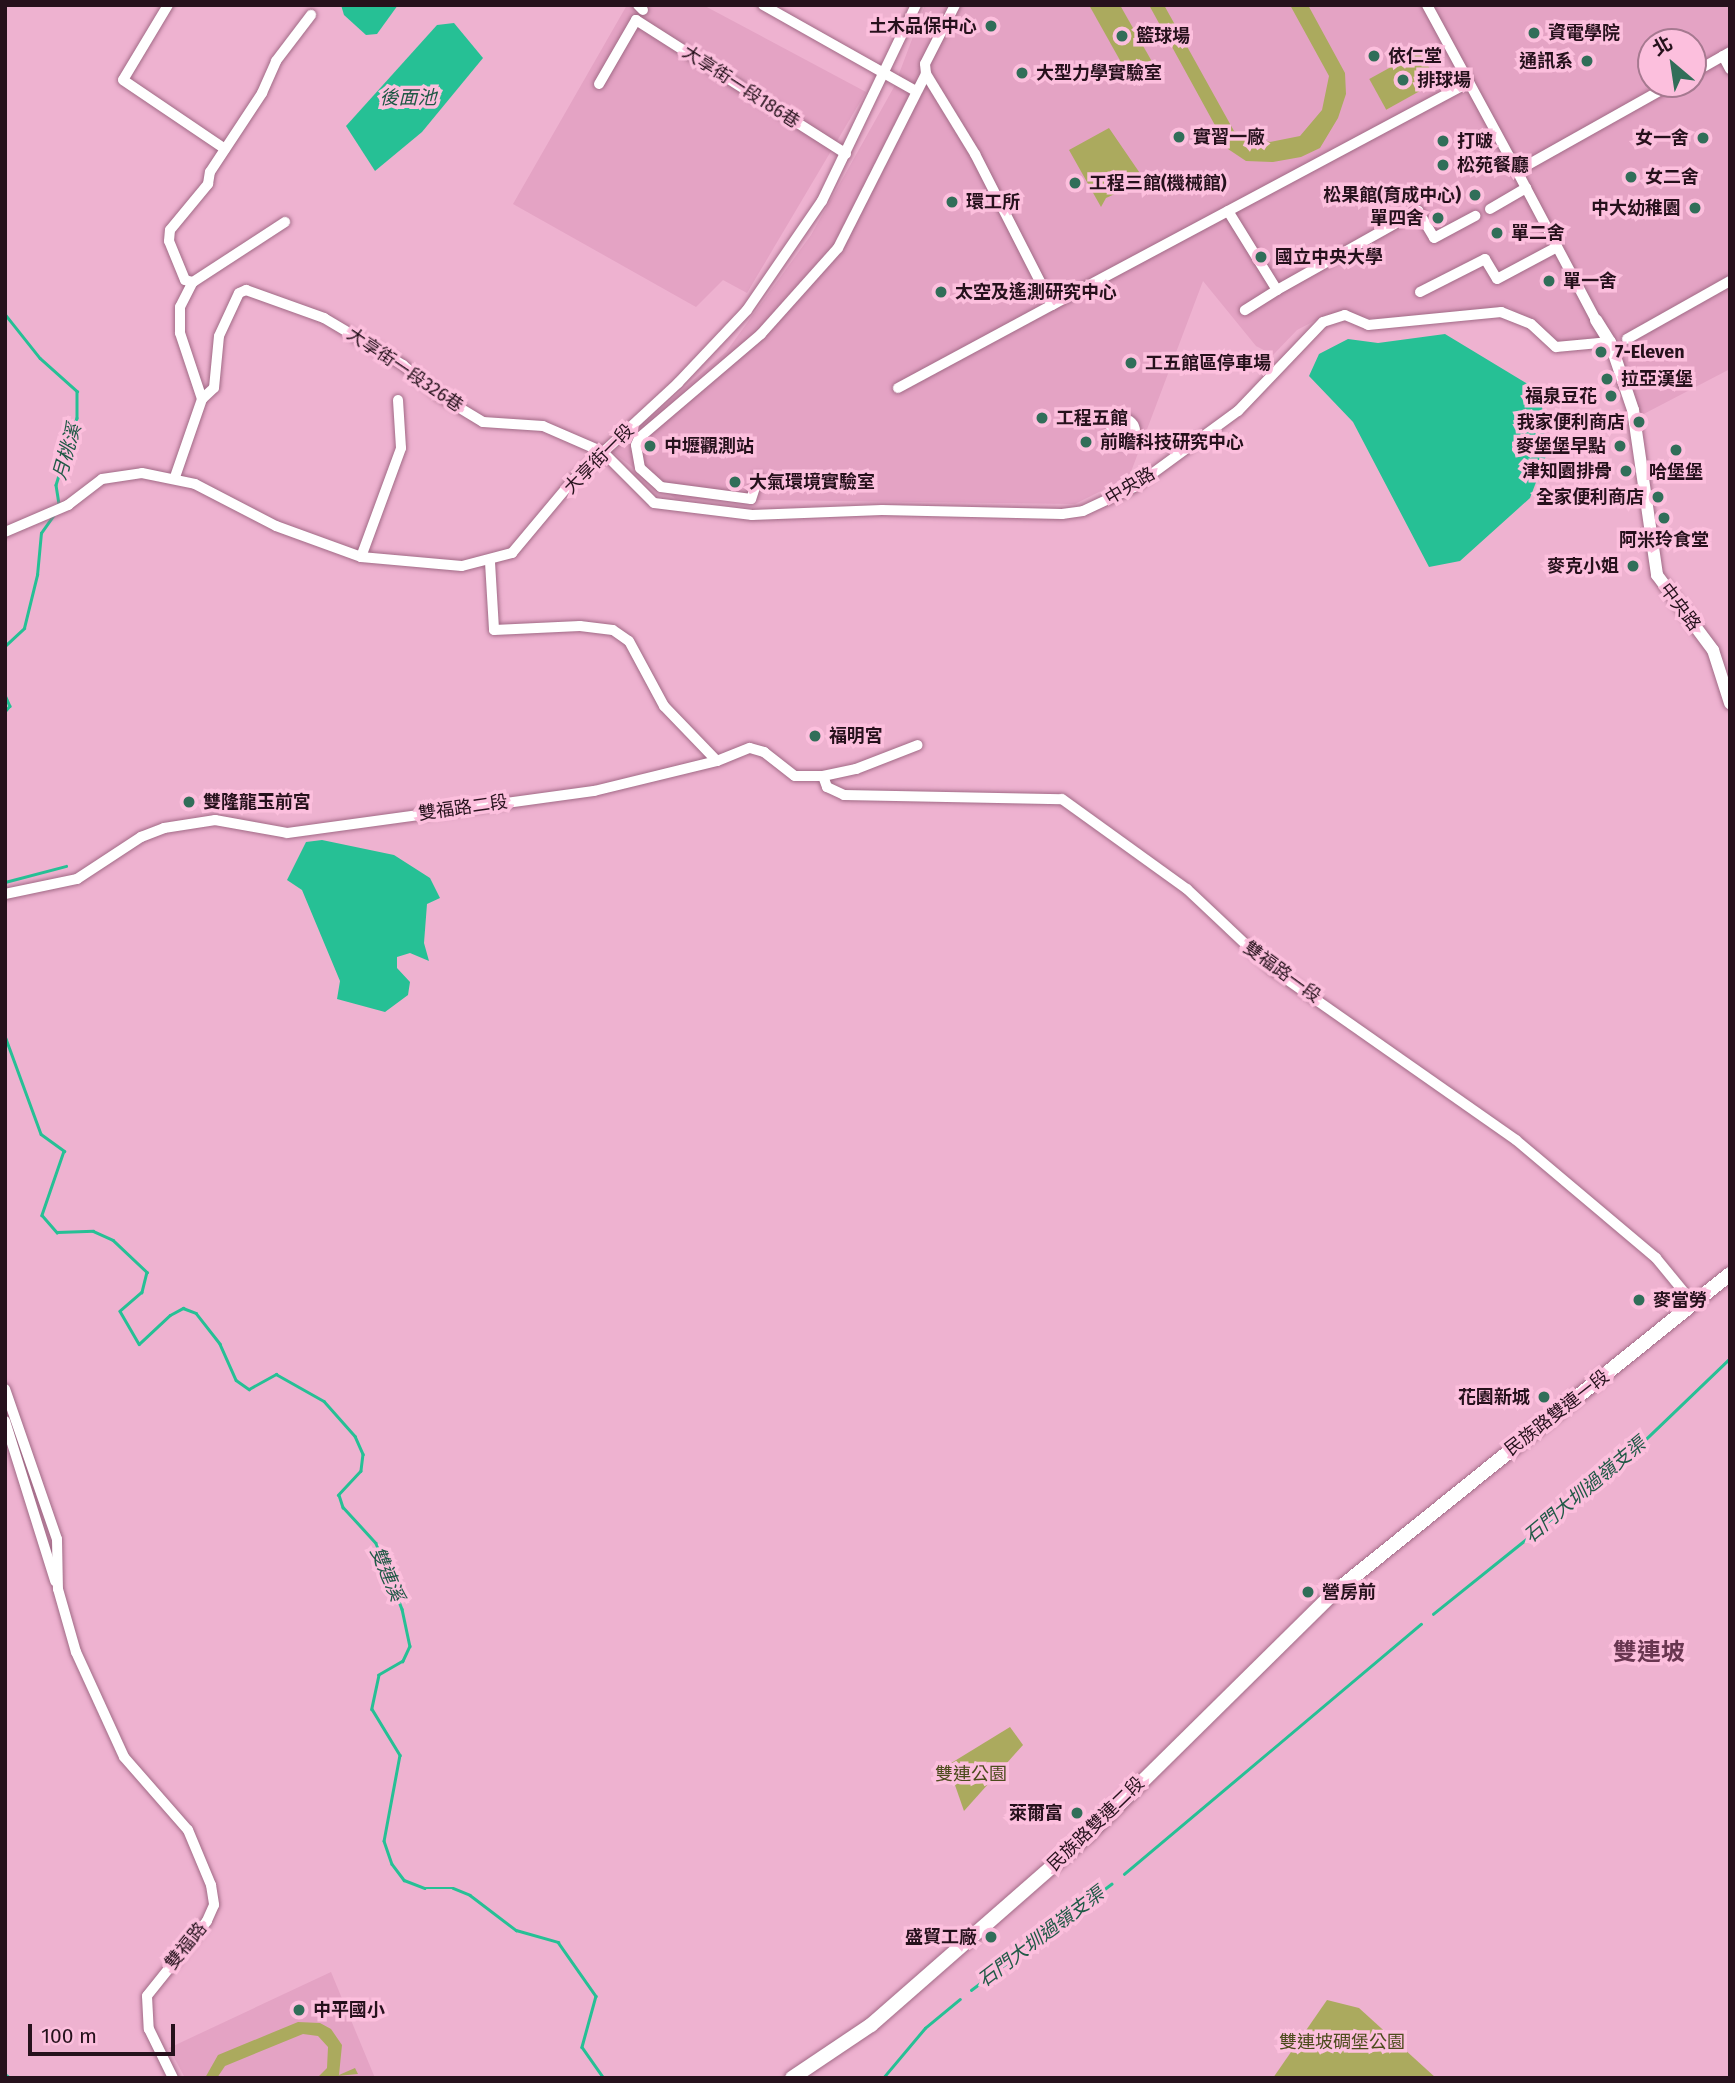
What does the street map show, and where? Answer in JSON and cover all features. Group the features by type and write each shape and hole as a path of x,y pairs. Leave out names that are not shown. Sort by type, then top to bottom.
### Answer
{"main road":[{"name":"民族路雙連一段","path":"1384,1552 1730,1274"},
{"name":"民族路雙連二段","path":"792,2078 871,2025 981,1931 1088,1835 1331,1595 1384,1552"}],"street":[{"path":"168,5 123,80 225,149"},
{"path":"763,5 914,90"},
{"name":"大享街一段","path":"5,532 68,505 112,476 142,473 175,477 276,526 361,557 462,566 490,562 512,553 534,532 573,480 678,383 747,310 822,201 887,73 916,5"},
{"path":"955,5 925,64 926,74 975,154 1052,305"},
{"path":"1427,5 1596,320"},
{"path":"192,282 185,280 169,241 170,230 208,184 225,149 262,93 276,61 311,15"},
{"name":"大享街一段186巷","path":"599,84 636,20 846,154"},
{"path":"1707,65 1726,54 1730,69"},
{"path":"758,478 751,499 661,487 640,468 636,445 639,438 761,334 838,248 914,90 926,74"},
{"path":"898,388 1469,82"},
{"path":"1517,171 1647,98"},
{"path":"1490,209 1526,188"},
{"path":"1228,211 1277,290"},
{"path":"1245,310 1418,211 1434,238 1475,216"},
{"path":"175,477 202,399 180,333 180,307 192,282 285,222"},
{"path":"1420,292 1485,259 1497,279 1557,247"},
{"path":"1627,339 1730,281"},
{"name":"大享街一段326巷","path":"202,399 214,388 219,337 239,293 246,290 324,318 403,365 440,396 483,422 543,426 603,452"},
{"name":"中央路","path":"603,452 653,503 752,515 882,510 1062,514 1083,511 1135,486 1238,411 1322,323 1345,315 1368,326 1501,313 1531,324 1556,346 1610,342"},
{"name":"中央路","path":"1596,320 1610,342 1633,410 1657,575 1713,650 1730,703"},
{"path":"361,557 401,448 398,400"},
{"path":"490,562 494,630 580,626 613,630 629,641 664,706 717,761"},
{"name":"雙福路二段","path":"5,894 77,879 141,837 164,828 215,820 287,833 594,791 717,761 750,748 764,752 794,776 823,776 856,769 918,744"},
{"name":"雙福路一段","path":"823,776 827,787 844,795 1062,799 1187,889 1272,969 1516,1140 1656,1258 1693,1303"},
{"path":"5,1389 57,1539 58,1589"},
{"path":"5,1421 58,1589"},
{"name":"雙福路","path":"58,1589 76,1652 124,1757 188,1830 214,1905 207,1920 147,1996 149,2029 173,2078"}],"shaded area":[{"path":"627,5 703,5 866,92 747,293 723,280 696,307 513,204"},
{"name":"國立中央大學","path":"925,5 1730,5 1730,369 1636,418 1610,336 1567,347 1509,307 1400,320 1326,315 1297,330 1273,355 1256,346 1203,281 1129,477 1075,504 676,499 611,451 726,352 811,235 894,87"},
{"name":"中平國小","path":"331,1972 375,2078 185,2078 169,2048"}],"green space":[{"name":"籃球場","path":"1089,5 1120,5 1155,67 1131,80"},
{"path":"1149,5 1164,5 1234,131 1270,142 1300,136 1322,110 1329,76 1290,5 1308,5 1345,73 1346,94 1338,118 1320,148 1301,157 1273,162 1246,161 1228,149"},
{"name":"排球場","path":"1420,51 1437,82 1386,110 1369,79"},
{"path":"1109,128 1148,185 1141,182 1106,198 1101,207 1069,150"},
{"name":"雙連公園","path":"1010,1727 1023,1745 964,1811 948,1765"},
{"name":"雙連坡碉堡公園","path":"1327,2000 1359,2008 1436,2078 1273,2078"},
{"path":"298,2022 320,2023 331,2029 342,2045 339,2075 355,2068 358,2074 317,2078 327,2068 328,2047 318,2036 303,2034 225,2066 217,2078 205,2078 218,2055"}],"water":[{"path":"341,5 398,5 377,34 366,35 344,15"},
{"name":"後面池","path":"454,23 483,58 422,132 375,171 346,126 437,25"},
{"path":"1445,334 1541,392 1546,456 1530,498 1460,561 1429,567 1353,422 1309,376 1319,354 1348,339 1378,343"},
{"path":"322,840 394,855 430,878 440,898 427,904 424,943 429,961 410,953 397,957 397,968 410,982 408,995 385,1012 337,999 340,981 302,890 287,880 306,842"}],"waterway":[{"name":"月桃溪","path":"5,314 40,358 77,391 77,418 56,485 59,504"},
{"name":"月桃溪","path":"5,646 24,628 37,575 41,533 53,516"},
{"name":"月桃溪","path":"5,695 10,706 5,712"},
{"path":"5,882 66,866"},
{"name":"雙連溪","path":"5,1036 41,1134 64,1151 42,1215 57,1232 93,1231 113,1240 147,1272 142,1292 120,1311 139,1344 170,1315 183,1308 196,1313 220,1344 236,1380 249,1389 276,1374 324,1401 355,1436 363,1454 361,1471 339,1495 343,1507 376,1543 402,1609 410,1646 403,1661 379,1675 372,1709 400,1755 384,1841 392,1864 404,1880 425,1888 453,1888 470,1895 516,1930 558,1942 596,1996 582,2047 604,2078"},
{"name":"石門大圳過嶺支渠","path":"1433,1614 1622,1462 1730,1358"},
{"name":"石門大圳過嶺支渠","path":"1124,1874 1421,1624"},
{"name":"石門大圳過嶺支渠","path":"971,1990 1111,1884"},
{"name":"石門大圳過嶺支渠","path":"883,2078 925,2028 960,1999"},
{"path":"5,2074 10,2078"}],"place":[{"name":"土木品保中心","path":"991,26"},
{"name":"資電學院","path":"1534,33"},
{"name":"籃球場","path":"1122,36"},
{"name":"依仁堂","path":"1374,56"},
{"name":"通訊系","path":"1587,61"},
{"name":"大型力學實驗室","path":"1022,73"},
{"name":"排球場","path":"1403,80"},
{"name":"實習一廠","path":"1179,137"},
{"name":"女一舍","path":"1703,138"},
{"name":"打啵","path":"1443,141"},
{"name":"松苑餐廳","path":"1443,165"},
{"name":"女二舍","path":"1631,177"},
{"name":"工程三館(機械館)","path":"1075,183"},
{"name":"松果館(育成中心)","path":"1475,195"},
{"name":"環工所","path":"952,202"},
{"name":"中大幼稚園","path":"1695,208"},
{"name":"單四舍","path":"1438,218"},
{"name":"單二舍","path":"1497,233"},
{"name":"國立中央大學","path":"1261,257"},
{"name":"單一舍","path":"1549,281"},
{"name":"太空及遙測研究中心","path":"941,292"},
{"name":"7-Eleven","path":"1601,352"},
{"name":"工五館區停車場","path":"1131,363"},
{"name":"拉亞漢堡","path":"1607,379"},
{"name":"福泉豆花","path":"1611,396"},
{"name":"工程五館","path":"1042,418"},
{"name":"我家便利商店","path":"1639,422"},
{"name":"前瞻科技研究中心","path":"1086,442"},
{"name":"中壢觀測站","path":"650,446"},
{"name":"麥堡堡早點","path":"1620,446"},
{"name":"哈堡堡","path":"1676,450"},
{"name":"津知園排骨","path":"1626,471"},
{"name":"大氣環境實驗室","path":"735,482"},
{"name":"全家便利商店","path":"1658,497"},
{"name":"阿米玲食堂","path":"1664,518"},
{"name":"麥克小姐","path":"1633,566"},
{"name":"福明宮","path":"815,736"},
{"name":"雙隆龍玉前宮","path":"189,802"},
{"name":"麥當勞","path":"1639,1300"},
{"name":"花園新城","path":"1544,1397"},
{"name":"營房前","path":"1308,1592"},
{"name":"萊爾富","path":"1077,1813"},
{"name":"盛貿工廠","path":"991,1937"},
{"name":"中平國小","path":"299,2010"}],"district":[{"name":"雙連坡","path":"1649,1653"}]}
